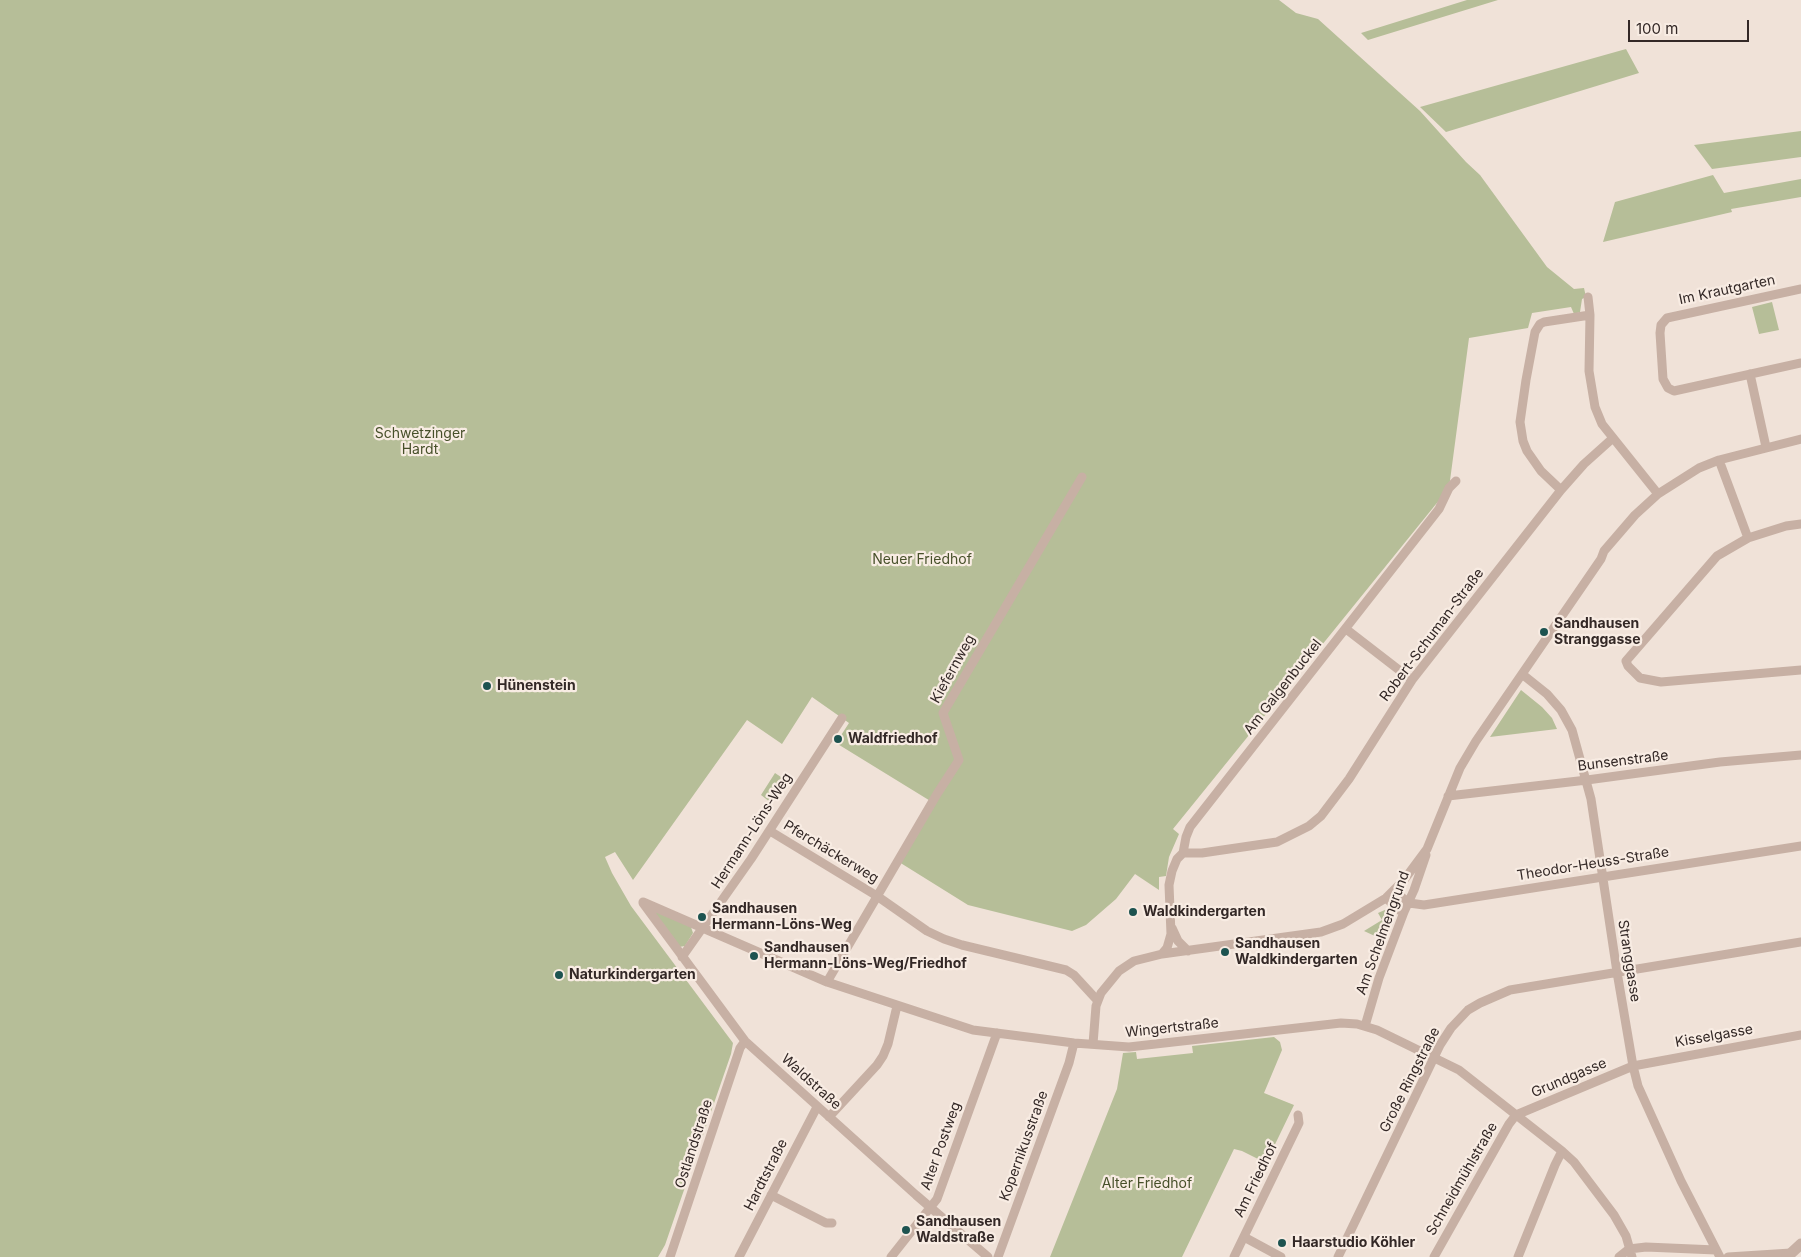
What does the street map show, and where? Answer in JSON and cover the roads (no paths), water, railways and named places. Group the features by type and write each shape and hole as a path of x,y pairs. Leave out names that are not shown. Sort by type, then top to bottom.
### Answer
{"street":[{"name":"Im Krautgarten","path":"1801,289 1675,315 1663,320 1660,333 1663,378 1668,388 1674,391 1801,363"},
{"path":"1588,297 1590,315 1590,384 1594,407 1602,424 1658,494"},
{"path":"1561,490 1541,471 1527,451 1523,441 1520,422 1526,380 1535,332 1540,324 1590,315"},
{"path":"1750,374 1766,447"},
{"name":"Robert-Schuman-Straße","path":"1183,853 1202,853 1277,842 1309,826 1321,816 1335,798 1412,680 1561,490 1584,464 1613,438"},
{"name":"Am Schelmengrund","path":"1364,1026 1378,978 1409,903 1460,768 1604,551 1634,515 1658,494 1699,468 1719,460 1801,439"},
{"path":"1719,460 1748,538"},
{"name":"Kiefernweg","path":"827,982 937,794 959,760 943,713 1082,478"},
{"name":"Am Galgenbuckel","path":"1162,954 1169,942 1172,925 1169,885 1172,871 1177,859 1183,853 1190,826 1439,509 1449,488 1456,481"},
{"path":"1801,526 1786,526 1748,538 1717,556 1626,661 1628,666 1640,678 1660,682 1801,670"},
{"path":"1346,629 1412,680"},
{"name":"Stranggasse","path":"1522,674 1547,694 1562,710 1572,730 1591,799 1617,972 1638,1086 1681,1181 1718,1254"},
{"name":"Hermann-Löns-Weg","path":"682,957 770,831 842,718"},
{"name":"Bunsenstraße","path":"1448,796 1720,762 1801,755"},
{"name":"Pferchäckerweg","path":"770,831 944,939 1066,970 1074,975 1098,1000"},
{"name":"Theodor-Heuss-Straße","path":"1409,903 1424,905 1801,846"},
{"path":"1093,1044 1098,1000 1112,978 1127,965 1141,958 1162,954 1321,932 1343,924 1364,913 1394,891 1428,849"},
{"path":"1394,891 1409,903"},
{"path":"1386,898 1404,912"},
{"name":"Wingertstraße","path":"643,902 827,982 973,1030 1074,1043 1129,1047 1351,1023 1376,1030 1459,1070 1574,1162 1604,1200 1626,1236 1631,1253"},
{"name":"Waldstraße","path":"643,902 745,1041 828,1117 988,1257"},
{"name":"Am Galgenbuckel","path":"1172,925 1178,941 1188,951"},
{"name":"Große Ringstraße","path":"1338,1257 1434,1058 1451,1028 1460,1018 1480,1003 1510,990 1801,942"},
{"path":"828,1117 877,1065 888,1044 897,1006"},
{"name":"Alter Postweg","path":"890,1257 937,1199 997,1032"},
{"name":"Kisselgasse","path":"1633,1066 1801,1035"},
{"name":"Ostlandstraße","path":"670,1257 740,1048 745,1041"},
{"name":"Kopernikusstraße","path":"998,1257 1070,1063 1074,1043"},
{"name":"Grundgasse","path":"1516,1115 1633,1066"},
{"name":"Hardtstraße","path":"739,1257 817,1107"},
{"name":"Am Friedhof","path":"1234,1257 1299,1123 1298,1115"},
{"name":"Schneidmühlstraße","path":"1434,1257 1505,1131 1516,1115"},
{"path":"1518,1257 1562,1152"},
{"path":"771,1195 826,1223 832,1223"},
{"path":"1244,1237 1281,1257"},
{"path":"1728,1257 1789,1255 1801,1244"},
{"path":"1619,1257 1646,1247 1718,1254"}],"place":[{"name":"Sandhausen Stranggasse","path":"1544,632"},
{"name":"Hünenstein","path":"487,686"},
{"name":"Waldfriedhof","path":"838,739"},
{"name":"Waldkindergarten","path":"1133,912"},
{"name":"Sandhausen Hermann-Löns-Weg","path":"702,917"},
{"name":"Sandhausen Waldkindergarten","path":"1225,952"},
{"name":"Sandhausen Hermann-Löns-Weg/Friedhof","path":"754,956"},
{"name":"Naturkindergarten","path":"559,975"},
{"name":"Sandhausen Waldstraße","path":"906,1230"},
{"name":"Haarstudio Köhler","path":"1282,1243"}],"park label":[{"name":"Schwetzinger Hardt","path":"420,442"},
{"name":"Neuer Friedhof","path":"922,560"},
{"name":"Alter Friedhof","path":"1147,1184"}]}
